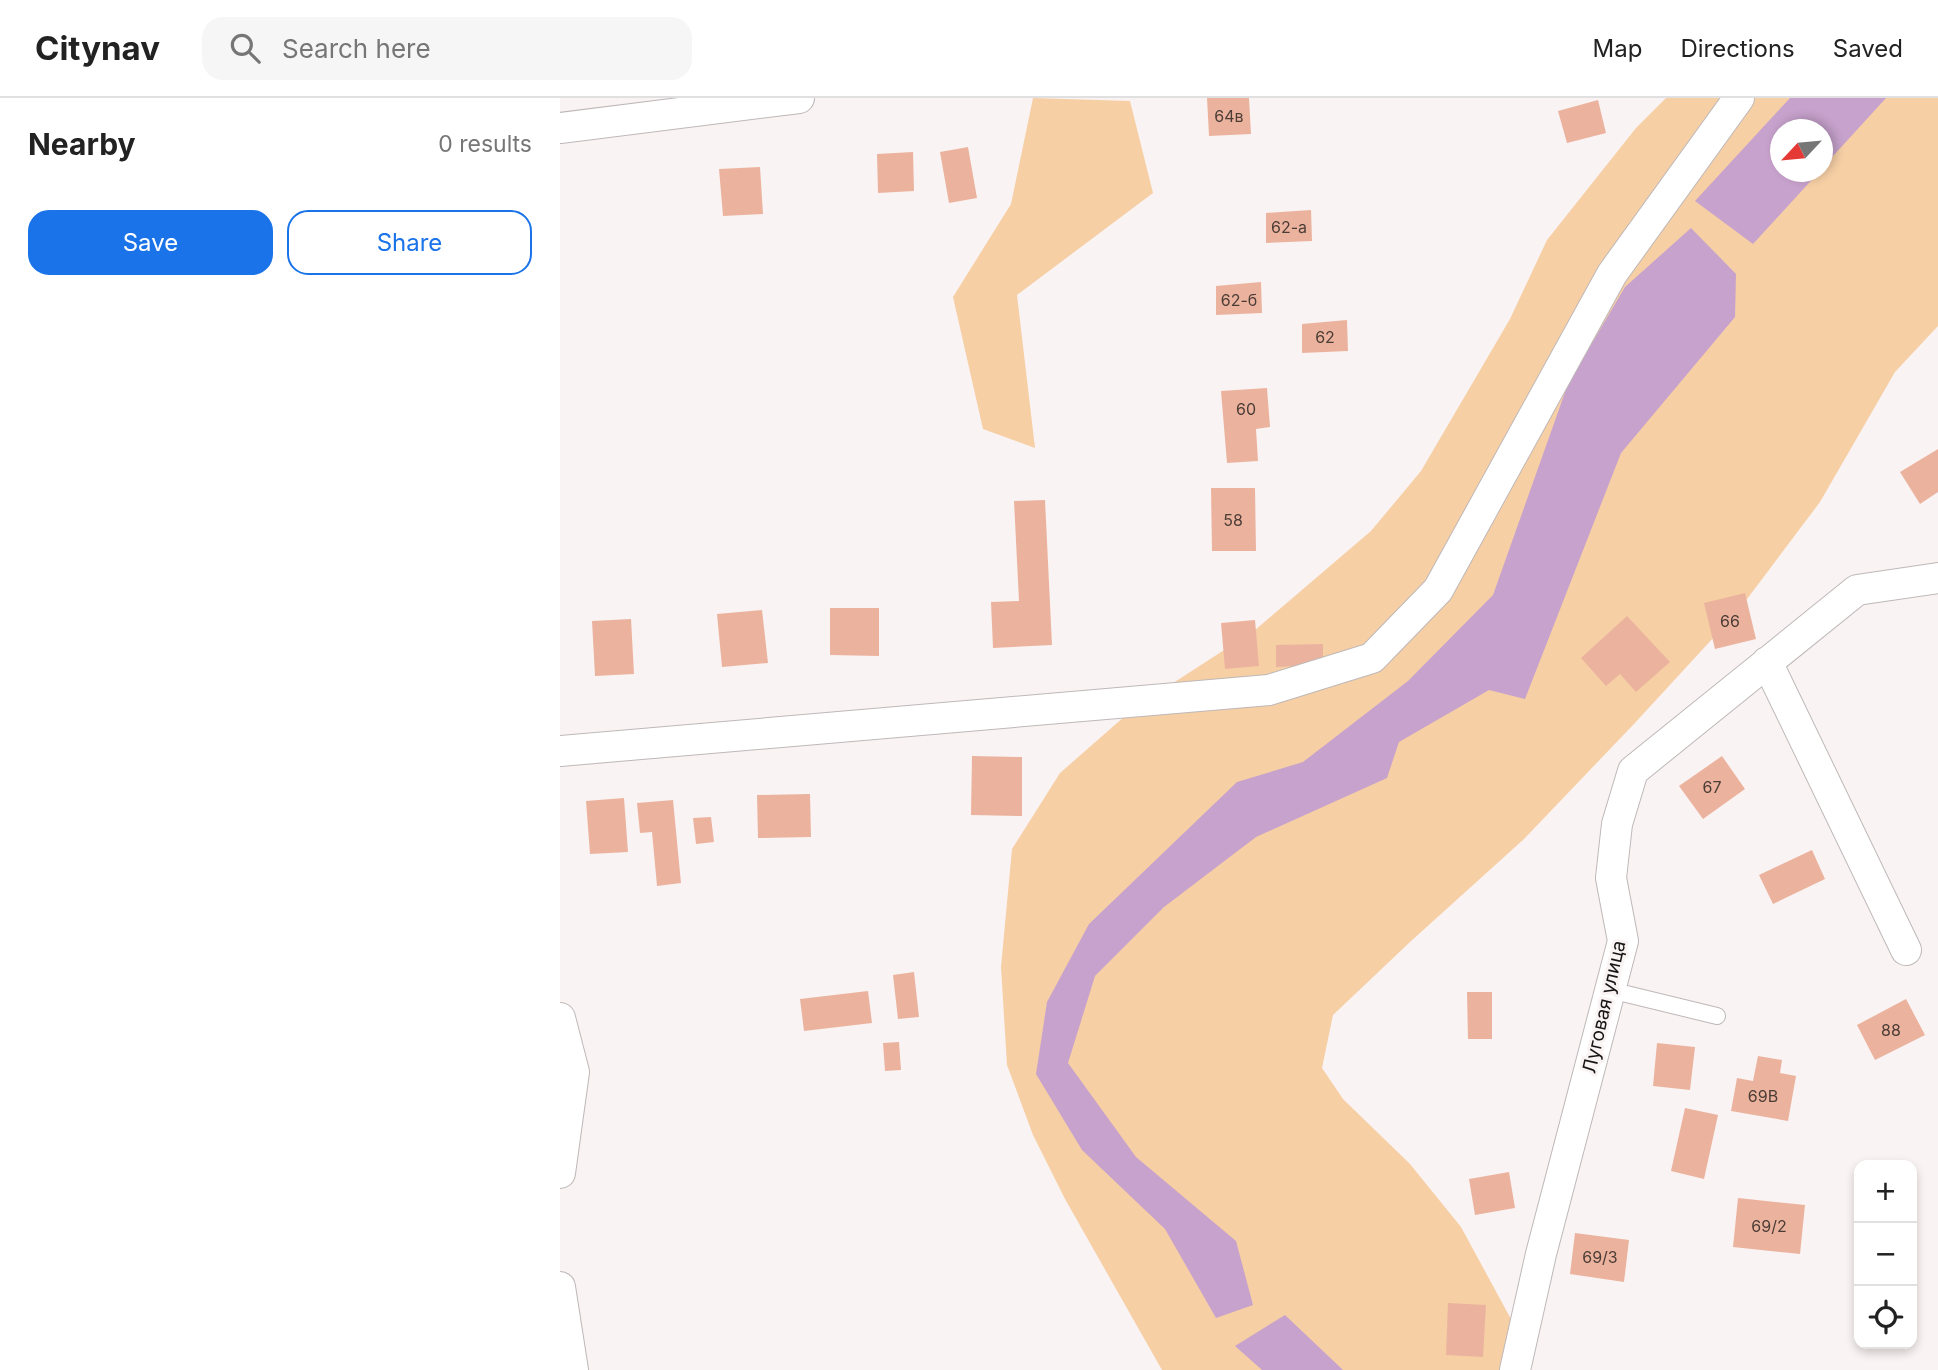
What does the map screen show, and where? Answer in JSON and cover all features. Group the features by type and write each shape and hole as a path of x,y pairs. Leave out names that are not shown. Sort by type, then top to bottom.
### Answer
{"street":[{"path":"560,128 799,98"},
{"path":"560,751 1269,690 1372,658 1438,590 1612,274 1739,98"},
{"name":"Луговая улица","path":"1515,1370 1541,1254 1623,941 1611,878 1617,824 1633,771 1857,590 1938,578"},
{"path":"1768,662 1906,950"},
{"path":"560,1018 575,1072 560,1173"},
{"path":"560,1287 573,1370"}],"lane":[{"path":"1610,990 1717,1016"}],"shaded area":[{"path":"1033,98 1130,101 1153,193 1017,295 1035,448 983,429 953,297 1011,204"},
{"path":"1666,98 1938,98 1938,326 1895,372 1820,502 1738,611 1524,839 1333,1015 1322,1068 1343,1099 1410,1164 1461,1227 1518,1332 1530,1370 1162,1370 1065,1199 1033,1135 1007,1065 1001,967 1012,849 1060,773 1133,709 1255,630 1371,531 1421,471 1510,319 1547,240 1636,128"},
{"path":"1790,98 1886,98 1833,156 1833,119 1771,119"},
{"path":"1770,120 1770,182 1810,182 1753,244 1695,201"},
{"path":"1691,228 1736,274 1735,317 1621,453 1525,699 1489,690 1399,742 1387,778 1256,837 1164,907 1095,976 1068,1063 1136,1157 1236,1241 1253,1305 1216,1318 1165,1229 1082,1150 1036,1074 1047,1002 1089,924 1237,782 1303,762 1408,681 1493,595 1568,384 1625,287"},
{"path":"1285,1315 1343,1370 1262,1370 1235,1346"}],"building":[{"path":"1207,98 1249,98 1251,134 1209,136"},
{"path":"1598,100 1606,133 1567,143 1558,111"},
{"path":"968,147 977,198 949,203 940,152"},
{"path":"913,152 914,191 878,193 877,154"},
{"path":"760,167 763,214 723,216 719,169"},
{"path":"1311,210 1312,241 1266,243 1266,213"},
{"path":"1261,282 1262,313 1216,315 1216,286"},
{"path":"1347,320 1348,351 1302,353 1302,324"},
{"path":"1267,388 1270,427 1256,429 1258,461 1227,463 1221,391"},
{"path":"1938,449 1938,492 1920,504 1900,472"},
{"path":"1211,488 1255,488 1256,551 1212,551"},
{"path":"1045,500 1052,645 993,648 991,602 1019,601 1014,501"},
{"path":"1745,593 1756,639 1715,649 1704,603"},
{"path":"830,608 879,608 879,656 830,655"},
{"path":"762,610 768,663 722,667 717,614"},
{"path":"1627,616 1670,662 1636,692 1620,674 1606,686 1581,658"},
{"path":"631,619 634,674 595,676 592,621"},
{"path":"1255,620 1259,666 1225,669 1221,623"},
{"path":"1323,644 1323,665 1276,667 1276,645"},
{"path":"972,756 1022,757 1022,816 971,815"},
{"path":"1722,756 1745,789 1703,819 1679,786"},
{"path":"810,794 811,837 758,838 757,795"},
{"path":"624,798 628,852 590,854 586,801"},
{"path":"673,800 681,883 657,886 652,832 640,833 637,803"},
{"path":"711,817 714,842 696,844 693,818"},
{"path":"1812,850 1825,879 1773,904 1759,875"},
{"path":"914,972 919,1017 898,1019 893,975"},
{"path":"868,991 872,1023 804,1031 800,999"},
{"path":"1467,992 1492,992 1492,1039 1468,1039"},
{"path":"1906,999 1925,1035 1875,1060 1857,1025"},
{"path":"899,1042 901,1070 885,1071 883,1043"},
{"path":"1657,1043 1695,1047 1690,1090 1653,1086"},
{"path":"1758,1056 1782,1060 1780,1073 1796,1076 1788,1121 1731,1111 1737,1078 1753,1081"},
{"path":"1685,1108 1718,1115 1704,1179 1671,1171"},
{"path":"1509,1172 1515,1208 1475,1215 1469,1179"},
{"path":"1738,1198 1805,1205 1800,1254 1733,1247"},
{"path":"1575,1233 1629,1240 1624,1282 1570,1274"},
{"path":"1448,1303 1486,1305 1483,1357 1446,1355"}]}
